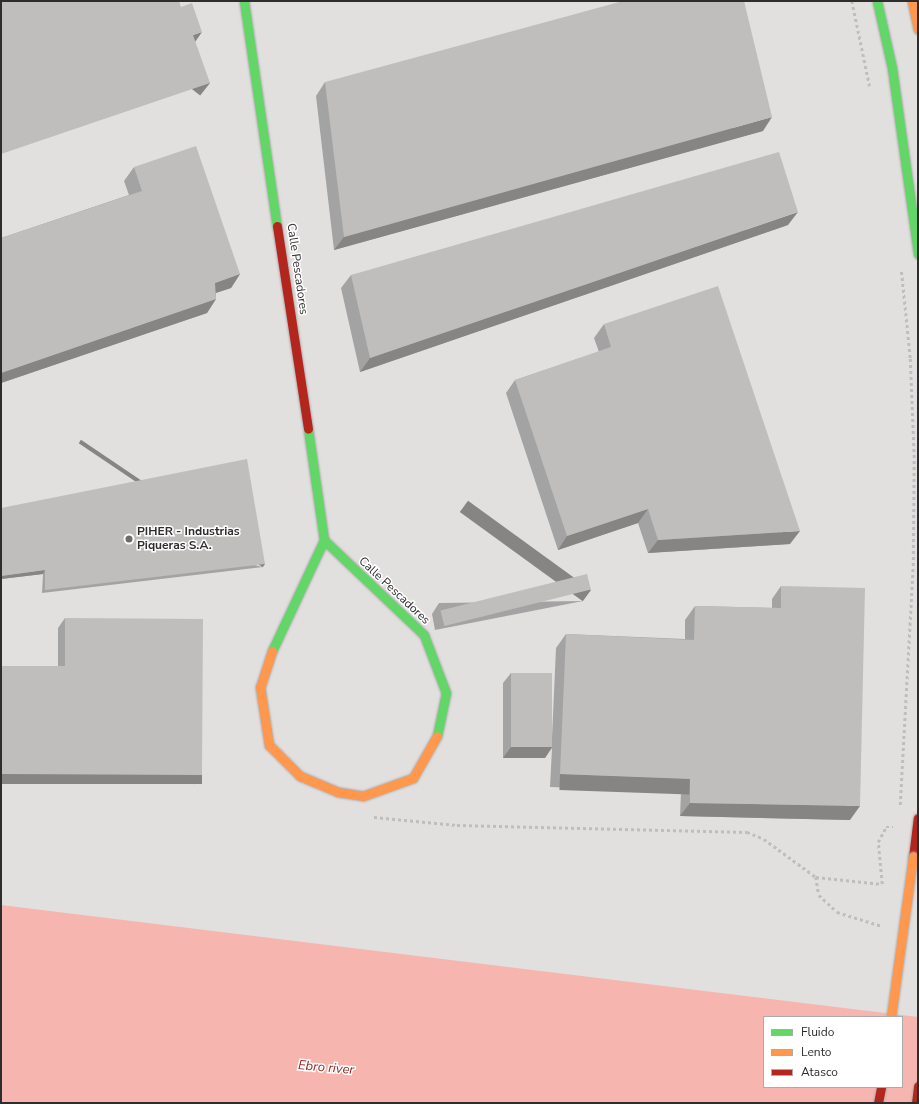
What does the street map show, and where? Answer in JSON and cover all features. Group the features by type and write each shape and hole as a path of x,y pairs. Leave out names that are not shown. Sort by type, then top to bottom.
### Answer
{"main road":[{"name":"Calle Pescadores","path":"244,1 324,540 272,652 260,687 269,745 300,776 338,792 363,796 413,778 436,739 446,693 424,636 324,540"},
{"path":"877,1 892,68 918,254"},
{"path":"912,1 918,28"},
{"path":"891,1016 918,818"},
{"path":"916,1103 918,1086"},
{"path":"878,1103 881,1088"}],"path":[{"path":"852,1 871,94"},
{"path":"899,811 913,566 914,458 910,358 900,265"},
{"path":"363,796 366,814 397,822 747,832 764,839 816,877 882,884 878,842 886,827 899,827"},
{"path":"816,877 819,895 837,912 903,933"}],"water":[{"name":"Ebro river","path":"1,905 918,1017 918,1103 1,1103"}],"building":[{"path":"1,1 179,1 181,7 192,3 202,32 193,35 210,83 1,154"},
{"path":"623,1 744,1 772,117 344,237 325,82"},
{"path":"196,146 240,274 215,283 216,299 1,373 1,238 142,191 134,167"},
{"path":"779,152 798,212 370,358 351,275"},
{"path":"718,286 800,531 658,540 648,509 567,536 515,380 611,347 604,324"},
{"name":"PIHER - Industrias Piqueras S.A.","path":"247,459 265,564 45,590 45,570 1,576 1,508"},
{"path":"587,574 591,590 444,626 440,611"},
{"path":"781,586 865,588 860,806 690,803 690,779 560,774 566,634 694,640 695,606 781,608"},
{"path":"65,618 203,619 202,775 1,774 1,666 65,666"},
{"path":"511,673 552,673 552,747 511,747"}],"traffic: fast":[{"path":"244,1 277,226"},
{"path":"877,1 892,68 918,254"},
{"path":"272,651 324,540 308,429"},
{"path":"324,540 424,635 446,693 437,736"}],"traffic: slow":[{"path":"912,1 918,29"},
{"path":"272,651 260,687 269,745 300,776 338,792 363,796 413,778 437,736"},
{"path":"891,1016 913,857"}],"traffic: jam":[{"path":"277,226 308,429"},
{"path":"913,857 918,818"},
{"path":"916,1103 918,1086"},
{"path":"878,1103 881,1088"}],"place":[{"name":"PIHER - Industrias Piqueras S.A.","path":"129,539"}]}
